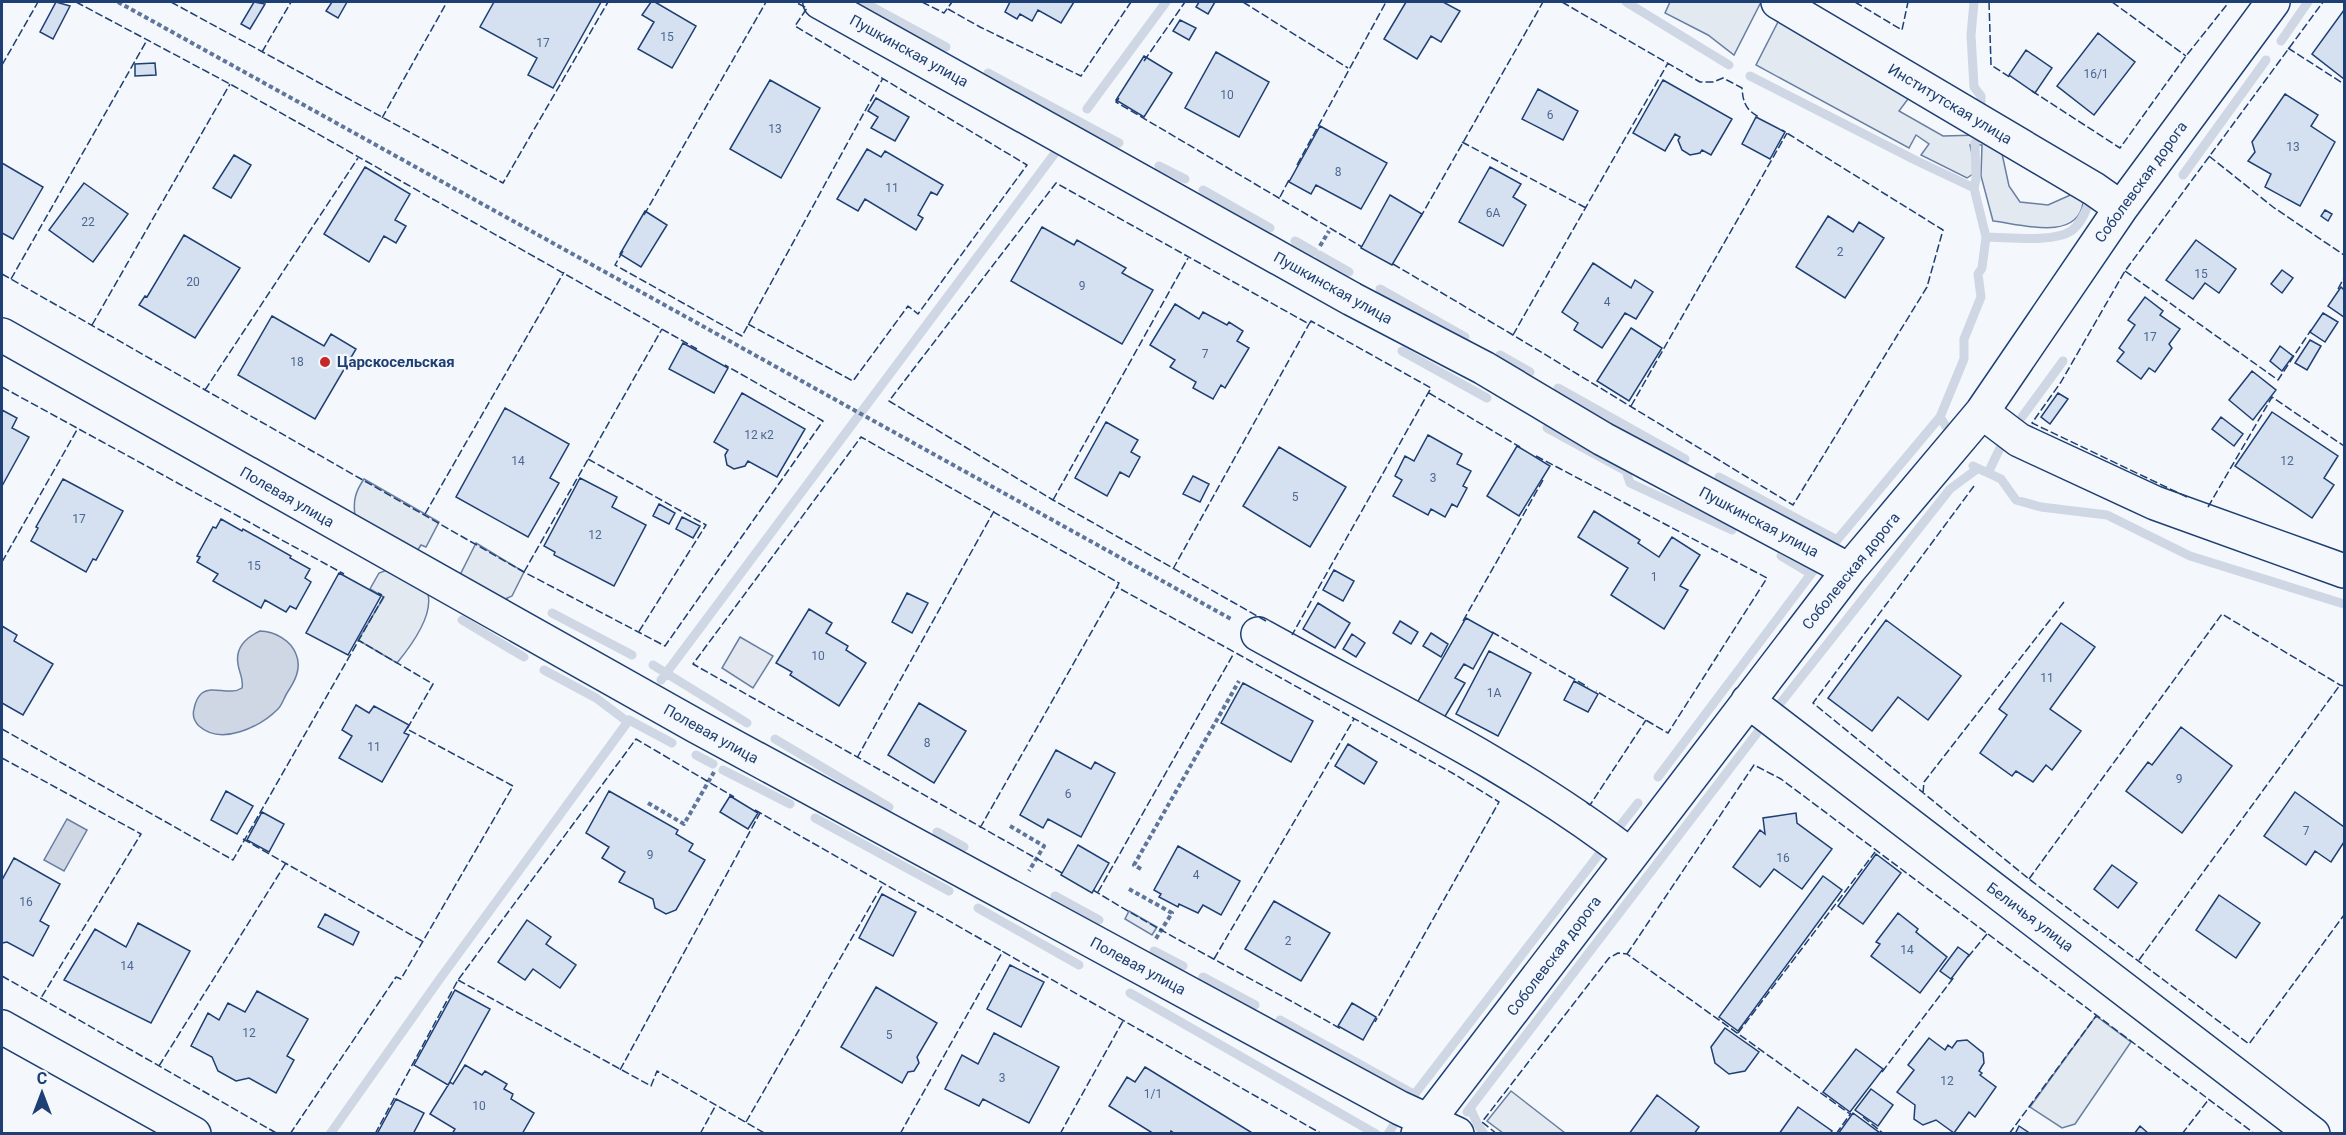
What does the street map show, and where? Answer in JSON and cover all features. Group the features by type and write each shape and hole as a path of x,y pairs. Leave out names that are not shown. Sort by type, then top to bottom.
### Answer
{"street":[{"name":"Пушкинская улица","path":"820,2 1352,299 1484,368 1604,439 1849,570"},
{"name":"Институтская улица","path":"1778,2 2105,197"},
{"name":"Соболевская дорога","path":"1431,1124 1616,844 1748,701 1849,570 1982,412 2105,197 2274,2"},
{"name":"Полевая улица","path":"2,335 730,745 1431,1124"},
{"path":"1982,412 2019,440 2155,503 2344,571"},
{"path":"1258,634 1481,757 1577,815 1616,844"},
{"name":"Беличья улица","path":"1748,701 2313,1134"},
{"path":"2,1027 194,1134"}],"path":[{"path":"118,2 1258,634"},
{"path":"1322,242 1329,231"},
{"path":"1141,869 1134,865 1239,681"},
{"path":"648,803 684,824 709,782"},
{"path":"1010,826 1044,846 1036,860"},
{"path":"1129,889 1172,913 1162,929"}],"shaded area":[{"path":"1670,2 1761,2 1734,55 1708,35 1665,13"},
{"path":"1792,19 1911,95 1899,111 1943,136 1980,135 2001,149 2009,186 2020,202 2048,205 2075,193 2083,203 2079,215 2070,223 2046,228 1993,221 1981,176 1982,145 1970,145 1976,172 1967,178 1921,155 1929,144 1916,135 1909,148 1756,65 1778,22"},
{"path":"364,479 439,522 426,547 421,545 417,551 355,516 355,497"},
{"path":"476,543 524,572 512,596 503,600 460,575"},
{"path":"387,570 428,594 429,603 424,621 397,663 358,640 384,597 370,589 379,573"},
{"path":"260,631 277,635 294,649 298,664 293,684 279,707 270,716 251,728 229,734 208,732 199,726 194,718 193,712 198,699 206,691 232,691 242,688 238,653 243,643"},
{"path":"740,637 773,656 753,688 722,668"},
{"path":"67,819 87,830 64,871 44,860"},
{"path":"1129,911 1157,927 1152,935 1125,919"},
{"path":"2096,1016 2131,1042 2075,1124 2062,1128 2030,1107"},
{"path":"1511,1091 1565,1133 1503,1133 1487,1121"}],"building":[{"path":"56,2 70,6 53,39 40,32"},
{"path":"254,2 265,4 250,29 241,24"},
{"path":"332,2 347,2 338,18 326,11"},
{"path":"494,2 601,2 553,88 528,75 537,58 480,27"},
{"path":"651,2 655,2 696,26 672,68 638,49 654,22 642,15"},
{"path":"1010,2 1074,2 1061,23 1038,10 1032,21 1020,14 1017,19 1005,12"},
{"path":"1199,2 1215,2 1208,14 1196,7"},
{"path":"1406,2 1443,2 1460,11 1441,42 1431,36 1417,59 1384,39"},
{"path":"2344,10 2344,79 2312,54"},
{"path":"1180,20 1196,28 1189,40 1173,31"},
{"path":"2098,33 2135,62 2094,115 2057,86"},
{"path":"2026,50 2052,68 2035,93 2009,75"},
{"path":"1216,52 1269,82 1239,137 1185,108"},
{"path":"1144,56 1172,73 1144,117 1116,100"},
{"path":"155,63 156,75 135,76 135,64"},
{"path":"770,80 820,108 781,178 730,149"},
{"path":"1663,80 1732,119 1711,155 1702,150 1700,153 1690,155 1682,150 1678,140 1680,137 1675,134 1665,151 1633,133"},
{"path":"1538,89 1578,111 1563,140 1522,119"},
{"path":"2285,94 2318,115 2311,126 2335,142 2300,206 2265,187 2271,174 2248,161 2255,152 2252,142"},
{"path":"876,98 909,117 895,141 871,128 878,117 868,111"},
{"path":"1756,117 1785,132 1770,159 1742,144"},
{"path":"1320,126 1387,163 1361,209 1316,185 1311,194 1289,182"},
{"path":"867,149 881,157 885,151 943,185 937,195 931,192 918,215 923,218 916,230 865,199 858,211 837,199"},
{"path":"234,155 251,165 231,198 213,188"},
{"path":"2,163 43,187 13,239 2,233"},
{"path":"365,167 410,194 395,220 406,226 396,243 384,236 369,262 324,234"},
{"path":"1490,167 1521,184 1513,197 1526,205 1503,246 1459,222"},
{"path":"84,183 128,214 93,262 49,230"},
{"path":"1390,195 1422,214 1392,265 1361,248"},
{"path":"2325,210 2332,214 2328,221 2321,216"},
{"path":"645,211 667,225 641,267 620,254"},
{"path":"1828,216 1853,232 1859,222 1884,238 1845,298 1796,267"},
{"path":"1042,227 1074,245 1077,240 1126,268 1122,273 1153,290 1122,344 1011,281"},
{"path":"184,235 240,268 195,338 139,305 145,296 147,297"},
{"path":"2196,240 2236,269 2219,293 2205,283 2193,299 2166,280"},
{"path":"1593,263 1631,288 1635,280 1653,292 1636,319 1625,313 1602,348 1574,330 1578,323 1562,312"},
{"path":"2282,270 2293,278 2282,293 2271,284"},
{"path":"2341,287 2344,290 2344,317 2328,306"},
{"path":"2145,297 2163,311 2160,315 2180,329 2169,344 2172,348 2155,372 2149,368 2141,379 2117,361 2124,352 2119,348 2135,325 2128,320"},
{"path":"1175,304 1199,319 1203,312 1227,325 1229,322 1243,331 1237,341 1249,348 1225,388 1221,385 1213,399 1193,388 1196,382 1170,367 1175,360 1150,345"},
{"path":"2323,313 2338,322 2325,342 2310,332"},
{"path":"272,316 324,346 331,334 356,349 315,419 238,375"},
{"path":"1631,328 1662,348 1629,401 1597,381"},
{"path":"2310,340 2321,346 2307,370 2295,363"},
{"path":"683,343 728,368 714,393 669,369"},
{"path":"2280,346 2293,356 2282,371 2270,361"},
{"path":"2252,371 2276,390 2253,420 2229,400"},
{"path":"742,393 805,429 777,477 748,461 745,466 734,469 727,465 725,455 728,450 714,442"},
{"path":"2058,393 2068,399 2050,424 2041,417"},
{"path":"505,408 569,444 550,478 559,483 528,537 456,497"},
{"path":"2,410 17,418 12,428 29,437 2,486"},
{"path":"2272,412 2338,456 2324,478 2334,485 2312,518 2235,466"},
{"path":"2221,417 2243,434 2234,446 2212,429"},
{"path":"1106,422 1138,440 1131,452 1140,457 1129,477 1120,472 1107,496 1075,478"},
{"path":"1428,435 1462,454 1457,464 1471,471 1463,486 1467,488 1457,507 1452,504 1445,517 1431,509 1428,515 1393,496 1402,480 1395,476 1405,456 1414,461"},
{"path":"1517,446 1550,466 1519,516 1487,496"},
{"path":"1279,447 1346,487 1310,547 1243,506"},
{"path":"1193,476 1209,484 1200,502 1183,494"},
{"path":"580,478 617,497 612,507 646,525 614,586 554,555 555,552 544,546"},
{"path":"63,479 123,511 96,560 93,559 86,572 31,541 38,528 36,527"},
{"path":"659,504 675,513 669,524 653,516"},
{"path":"1594,511 1640,540 1638,543 1659,557 1672,537 1700,555 1680,586 1688,590 1664,629 1611,595 1628,568 1578,537"},
{"path":"682,517 700,526 693,538 676,529"},
{"path":"221,519 242,531 243,529 310,569 305,578 311,582 296,609 290,606 286,612 265,600 261,608 213,581 218,574 197,562 200,557 197,556 213,527 216,528"},
{"path":"1334,570 1354,581 1343,601 1323,590"},
{"path":"339,573 381,596 348,655 306,633"},
{"path":"907,593 928,603 912,633 892,622"},
{"path":"1318,603 1350,623 1335,648 1303,629"},
{"path":"809,609 832,623 826,633 848,646 846,650 866,663 839,706 790,675 792,672 776,663"},
{"path":"1466,618 1493,633 1473,669 1464,664 1455,678 1465,683 1444,718 1417,703"},
{"path":"1886,620 1961,676 1928,720 1898,697 1872,731 1828,698"},
{"path":"1400,621 1418,632 1411,644 1393,633"},
{"path":"2061,623 2095,647 2050,709 2081,731 2052,770 2046,765 2033,782 2016,771 2012,776 1980,753 2007,715 1999,709"},
{"path":"2,626 17,635 14,641 53,664 23,715 2,703"},
{"path":"1431,633 1448,644 1441,657 1423,646"},
{"path":"1352,634 1365,643 1356,657 1343,649"},
{"path":"1489,651 1531,673 1498,736 1456,714"},
{"path":"1574,681 1598,694 1588,712 1564,700"},
{"path":"1243,683 1313,721 1291,762 1221,723"},
{"path":"919,703 966,731 934,783 888,755"},
{"path":"356,705 369,713 374,706 409,725 404,733 409,735 382,782 339,758 352,736 342,730"},
{"path":"2181,727 2232,766 2182,833 2126,791 2148,762 2152,765"},
{"path":"1348,744 1377,762 1364,784 1335,766"},
{"path":"1056,750 1091,769 1095,762 1115,773 1081,837 1048,819 1043,828 1020,815"},
{"path":"226,791 253,806 237,834 211,820"},
{"path":"609,791 678,830 676,834 693,844 689,851 705,860 676,910 666,914 655,908 653,899 619,882 625,872 602,858 609,847 586,833"},
{"path":"2295,792 2344,827 2344,842 2331,862 2315,851 2306,865 2264,836"},
{"path":"730,796 758,813 748,829 720,812"},
{"path":"262,812 284,824 269,852 247,840"},
{"path":"1796,813 1797,823 1832,849 1802,889 1774,869 1760,887 1733,867 1760,830 1765,834 1763,818"},
{"path":"1078,845 1109,863 1092,893 1061,875"},
{"path":"1178,846 1240,881 1221,915 1203,905 1198,913 1179,904 1178,907 1159,897 1161,894 1154,890"},
{"path":"1876,854 1901,873 1863,924 1838,906"},
{"path":"14,858 60,884 40,921 49,926 33,956 7,942 2,943 2,880"},
{"path":"2112,865 2137,883 2118,908 2094,889"},
{"path":"1823,876 1842,890 1738,1031 1719,1017"},
{"path":"882,894 916,912 893,956 859,938"},
{"path":"2219,895 2260,923 2236,958 2196,930"},
{"path":"1274,901 1330,933 1301,981 1245,949"},
{"path":"1898,913 1918,929 1916,932 1947,957 1920,993 1871,956 1880,944 1876,942"},
{"path":"325,914 359,932 353,945 318,927"},
{"path":"527,920 551,937 546,944 576,965 560,988 533,969 525,980 498,962"},
{"path":"138,923 190,951 151,1023 64,980 95,929 126,947"},
{"path":"1958,947 1969,955 1951,979 1940,971"},
{"path":"1010,965 1044,982 1021,1027 987,1009"},
{"path":"876,987 937,1023 917,1057 919,1063 914,1071 908,1072 902,1083 841,1047"},
{"path":"455,990 490,1009 448,1085 414,1065"},
{"path":"257,991 308,1019 287,1056 294,1060 276,1093 249,1078 236,1081 218,1071 212,1057 191,1046 208,1013 219,1020 228,1003 245,1012"},
{"path":"1352,1003 1376,1017 1363,1040 1338,1026"},
{"path":"1725,1028 1759,1052 1745,1071 1729,1074 1715,1063 1711,1047"},
{"path":"994,1033 1059,1067 1029,1123 983,1099 979,1106 945,1089 962,1055 978,1064"},
{"path":"1929,1038 1945,1050 1948,1045 1952,1048 1957,1041 1967,1040 1983,1053 1984,1063 1979,1071 1982,1073 1980,1075 1996,1087 1975,1117 1969,1112 1954,1133 1936,1120 1923,1125 1914,1119 1915,1105 1897,1092 1914,1070 1908,1065"},
{"path":"1856,1049 1883,1069 1850,1112 1823,1092"},
{"path":"465,1065 482,1075 485,1071 507,1084 504,1089 513,1094 511,1099 534,1113 522,1134 452,1134 455,1129 430,1114 450,1082 453,1084"},
{"path":"1145,1067 1254,1134 1175,1134 1171,1131 1170,1134 1154,1134 1109,1106 1127,1077 1135,1082"},
{"path":"1871,1089 1893,1105 1878,1126 1855,1110"},
{"path":"1657,1095 1699,1127 1694,1134 1629,1134"},
{"path":"396,1099 424,1113 413,1134 377,1134"},
{"path":"1798,1107 1832,1131 1830,1134 1779,1134"},
{"path":"1853,1113 1880,1133 1880,1134 1838,1134"},
{"path":"2019,1126 2031,1134 2015,1134"},
{"path":"2140,1126 2149,1134 2134,1134"}],"waterway":[{"path":"863,2 946,47"},
{"path":"1087,109 1166,2"},
{"path":"1626,2 1729,65"},
{"path":"1974,2 1971,35 1974,87 1981,96 1981,103"},
{"path":"2281,41 2308,2"},
{"path":"2183,175 2266,60"},
{"path":"988,73 1119,143"},
{"path":"1750,76 1974,188"},
{"path":"1947,428 1940,417 1964,359 1964,339 1981,297 1978,274 1982,268 1986,237 1974,188 1975,143"},
{"path":"661,680 1055,153"},
{"path":"1159,166 1185,179"},
{"path":"1203,190 1270,228"},
{"path":"1986,237 2042,238 2063,235 2077,226 2089,203"},
{"path":"1295,241 1314,252"},
{"path":"1319,255 1349,272"},
{"path":"1380,289 1465,337"},
{"path":"1402,351 1487,398"},
{"path":"1500,355 1530,372"},
{"path":"2022,417 2063,361"},
{"path":"1558,388 1685,459"},
{"path":"1719,477 1837,540 1940,417"},
{"path":"1547,428 1626,471 1630,483 1732,530"},
{"path":"1988,473 2001,446"},
{"path":"1973,466 2001,479 2016,500 2041,507 2107,515 2190,556 2344,604"},
{"path":"1779,705 1950,489 1977,469"},
{"path":"1781,556 1811,574"},
{"path":"1658,777 1814,570"},
{"path":"552,613 632,655"},
{"path":"462,620 524,657"},
{"path":"653,665 747,723"},
{"path":"544,670 596,698 628,722"},
{"path":"330,1134 439,980 629,720 672,743"},
{"path":"1467,1112 1757,733"},
{"path":"775,739 889,807"},
{"path":"696,755 713,764"},
{"path":"723,770 790,804"},
{"path":"1616,831 1638,803"},
{"path":"815,818 949,891"},
{"path":"937,832 964,847"},
{"path":"1411,1099 1603,849"},
{"path":"1055,896 1099,920"},
{"path":"978,908 1079,965"},
{"path":"1154,951 1183,966"},
{"path":"1203,977 1255,1005"},
{"path":"1130,993 1376,1134"},
{"path":"1280,1020 1415,1095"},
{"path":"1470,1108 1484,1134"},
{"path":"1388,1134 1396,1121"}],"fence":[{"path":"2,65 38,2"},
{"path":"76,2 230,84 697,349"},
{"path":"171,2 503,183 608,2"},
{"path":"262,52 291,2"},
{"path":"382,118 447,2"},
{"path":"644,215 766,2"},
{"path":"748,324 853,381 908,306 918,314 1027,165 795,26 807,8 795,2"},
{"path":"922,2 944,13 952,2"},
{"path":"948,9 1081,76 1131,2"},
{"path":"1144,61 1185,2"},
{"path":"1243,2 1348,68"},
{"path":"1297,165 1386,2"},
{"path":"1420,218 1543,2"},
{"path":"1562,2 1700,82 1713,82 1723,78 1742,88 1746,106 1759,117"},
{"path":"1855,2 1902,30 1908,2"},
{"path":"1989,2 1991,65 2011,78"},
{"path":"2112,2 2186,56"},
{"path":"2032,91 2120,148 2186,56 2229,2"},
{"path":"2187,497 2032,423 2061,382 2125,271 2323,2"},
{"path":"11,279 147,40"},
{"path":"2288,48 2344,84"},
{"path":"1513,335 1668,63"},
{"path":"623,251 615,265 742,336 883,78"},
{"path":"92,325 230,84"},
{"path":"1119,98 1116,102 1362,247"},
{"path":"1393,264 1793,505 1927,287 1943,230 1782,130"},
{"path":"1631,406 1787,133"},
{"path":"1462,142 1586,208"},
{"path":"2209,156 2273,207 2344,255"},
{"path":"205,390 358,158"},
{"path":"1280,197 1290,178"},
{"path":"1266,621 1053,500 889,401 1056,183 1309,324 1311,321 1431,388 1292,635"},
{"path":"1053,500 1188,258"},
{"path":"2125,271 2278,380 2311,330"},
{"path":"425,514 564,272"},
{"path":"2,274 524,572 665,646 823,421 725,365"},
{"path":"2338,289 2344,278"},
{"path":"1173,569 1309,324"},
{"path":"524,572 662,329"},
{"path":"2,387 344,574"},
{"path":"1429,393 1520,447"},
{"path":"2208,507 2272,397 2344,446"},
{"path":"2,562 78,428"},
{"path":"1062,873 693,664 861,437 1119,583 1117,587 1454,774 1499,802 1375,1022"},
{"path":"1536,456 1767,578 1668,733 1596,691"},
{"path":"588,459 706,525 638,633"},
{"path":"1463,621 1543,480"},
{"path":"1974,486 1813,703 2029,879 2249,1044 2344,915"},
{"path":"857,758 994,511"},
{"path":"980,828 1117,587"},
{"path":"2,729 233,860 384,596 378,593"},
{"path":"1923,793 1924,782 2064,602"},
{"path":"2029,879 2222,614 2344,686"},
{"path":"1492,632 1588,687"},
{"path":"290,1134 396,977 401,979 513,786 407,729 433,684 358,640"},
{"path":"1098,892 1234,653"},
{"path":"2139,960 2340,685"},
{"path":"1214,959 1354,719"},
{"path":"1587,803 1590,805 1646,720"},
{"path":"375,1134 458,980 636,739 734,797"},
{"path":"2,758 141,834 41,998"},
{"path":"1627,954 1754,765 1781,779 2255,1134"},
{"path":"755,810 1322,1134"},
{"path":"620,1070 760,813"},
{"path":"243,839 422,941"},
{"path":"1738,1033 1875,852"},
{"path":"159,1066 286,863"},
{"path":"746,1122 883,884"},
{"path":"1093,890 1341,1029"},
{"path":"1968,957 1987,934"},
{"path":"900,1134 1003,951"},
{"path":"1497,1134 1482,1122 1609,958 1618,953 1627,954 1850,1114"},
{"path":"2,976 278,1134"},
{"path":"1882,1072 1954,977"},
{"path":"458,980 651,1086 657,1071 766,1134"},
{"path":"2009,1134 2096,1016"},
{"path":"1060,1134 1123,1021"},
{"path":"2182,1134 2209,1099"},
{"path":"700,1134 716,1105"},
{"path":"1836,1134 1851,1113"},
{"path":"1863,1117 1884,1134"}],"place":[{"name":"Царскосельская","path":"325,362"}]}
